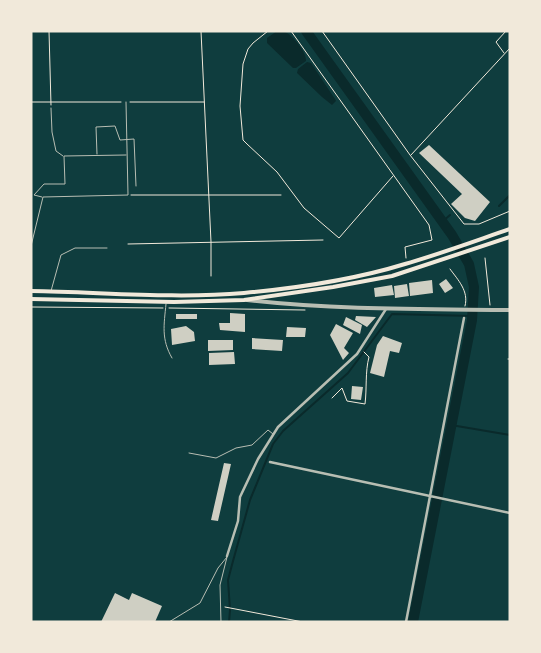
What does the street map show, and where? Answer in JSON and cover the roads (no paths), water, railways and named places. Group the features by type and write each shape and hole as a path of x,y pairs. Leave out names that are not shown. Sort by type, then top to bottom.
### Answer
{"main road":[{"path":"31,291 182,295 244,293 307,286 407,264 508,229"},
{"path":"31,299 166,302 244,300 333,287 384,277 449,258 510,237"}],"street":[{"path":"244,300 287,305 386,309 510,310"},
{"path":"228,556 238,521 240,497 273,434 357,354 386,309"},
{"path":"406,622 433,496 464,318"},
{"path":"270,462 510,513"}],"lane":[{"path":"64,156 65,184 44,184 34,195 43,197 128,195 126,102"},
{"path":"51,108 52,132 56,151 64,156 127,155"},
{"path":"97,155 96,127 115,126 120,140 134,139 136,186"},
{"path":"31,246 43,197"},
{"path":"50,291 61,255 75,248 107,248"},
{"path":"166,302 165,346 172,358"},
{"path":"190,453 216,458 236,448 252,445 268,430 273,434"},
{"path":"168,622 200,603 218,568 228,556"},
{"path":"221,622 220,585 228,556"}],"water":[{"path":"277,31 285,32 295,40 302,49 306,61 293,68 267,43 267,38"},
{"path":"307,62 311,63 335,99 336,101 332,105 297,73 298,69"}],"waterway":[{"path":"306,31 452,235 469,264 474,287 472,320 413,622"},
{"path":"499,206 510,195"},
{"path":"442,222 450,215"},
{"path":"229,622 228,580 250,500 273,444 283,431 348,373 392,314 473,316"},
{"path":"451,425 510,435"}]}
